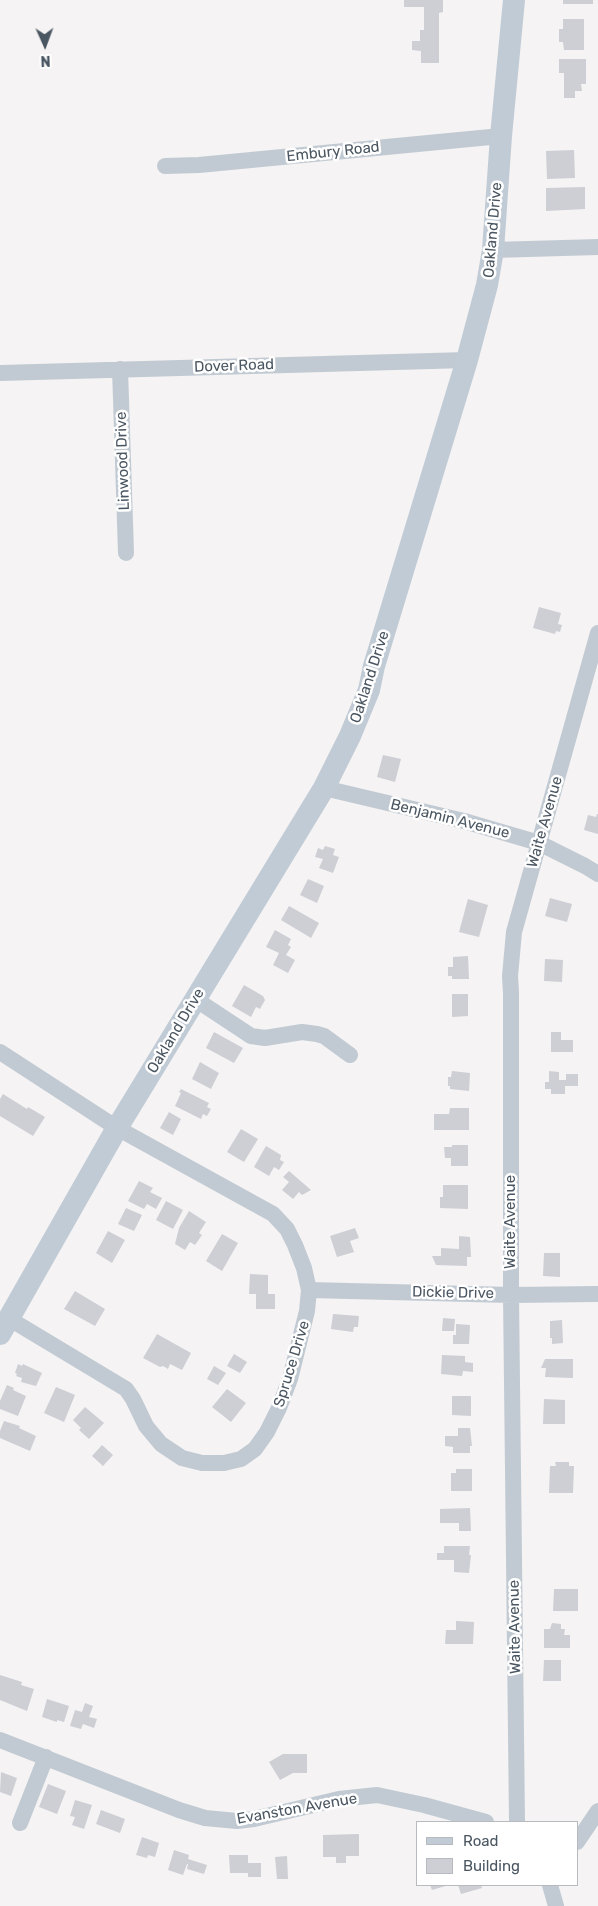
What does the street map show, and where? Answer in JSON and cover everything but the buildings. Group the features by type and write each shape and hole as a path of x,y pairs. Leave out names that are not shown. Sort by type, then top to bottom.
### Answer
{"main road":[{"name":"Oakland Drive","path":"4,1326 117,1128 324,788 350,736 369,690 376,658 488,285 493,250 501,136 514,0"}],"street":[{"name":"Embury Road","path":"165,166 199,165 501,136"},
{"path":"493,250 598,247"},
{"name":"Dover Road","path":"0,374 467,360"},
{"name":"Linwood Drive","path":"120,370 126,553"},
{"name":"Waite Avenue","path":"517,1821 510,1295 510,976 514,932 598,633"},
{"name":"Benjamin Avenue","path":"324,788 464,821 539,843 586,866 598,874"},
{"path":"195,999 251,1036 265,1038 302,1032 318,1034 324,1036 350,1055"},
{"name":"Spruce Drive","path":"0,1052 117,1128 273,1214 287,1229 295,1245 304,1268 309,1290 308,1311 290,1379 279,1408 255,1449 241,1458 224,1464 202,1463 182,1458 161,1444 146,1426 126,1389 4,1326"},
{"name":"Dickie Drive","path":"309,1290 510,1295 598,1294"},
{"name":"Evanston Avenue","path":"0,1740 179,1810 205,1818 237,1821 254,1819 339,1799 377,1795 424,1805 482,1821"},
{"path":"20,1823 46,1757"},
{"path":"578,1841 598,1811"},
{"path":"550,1886 556,1906"}]}
